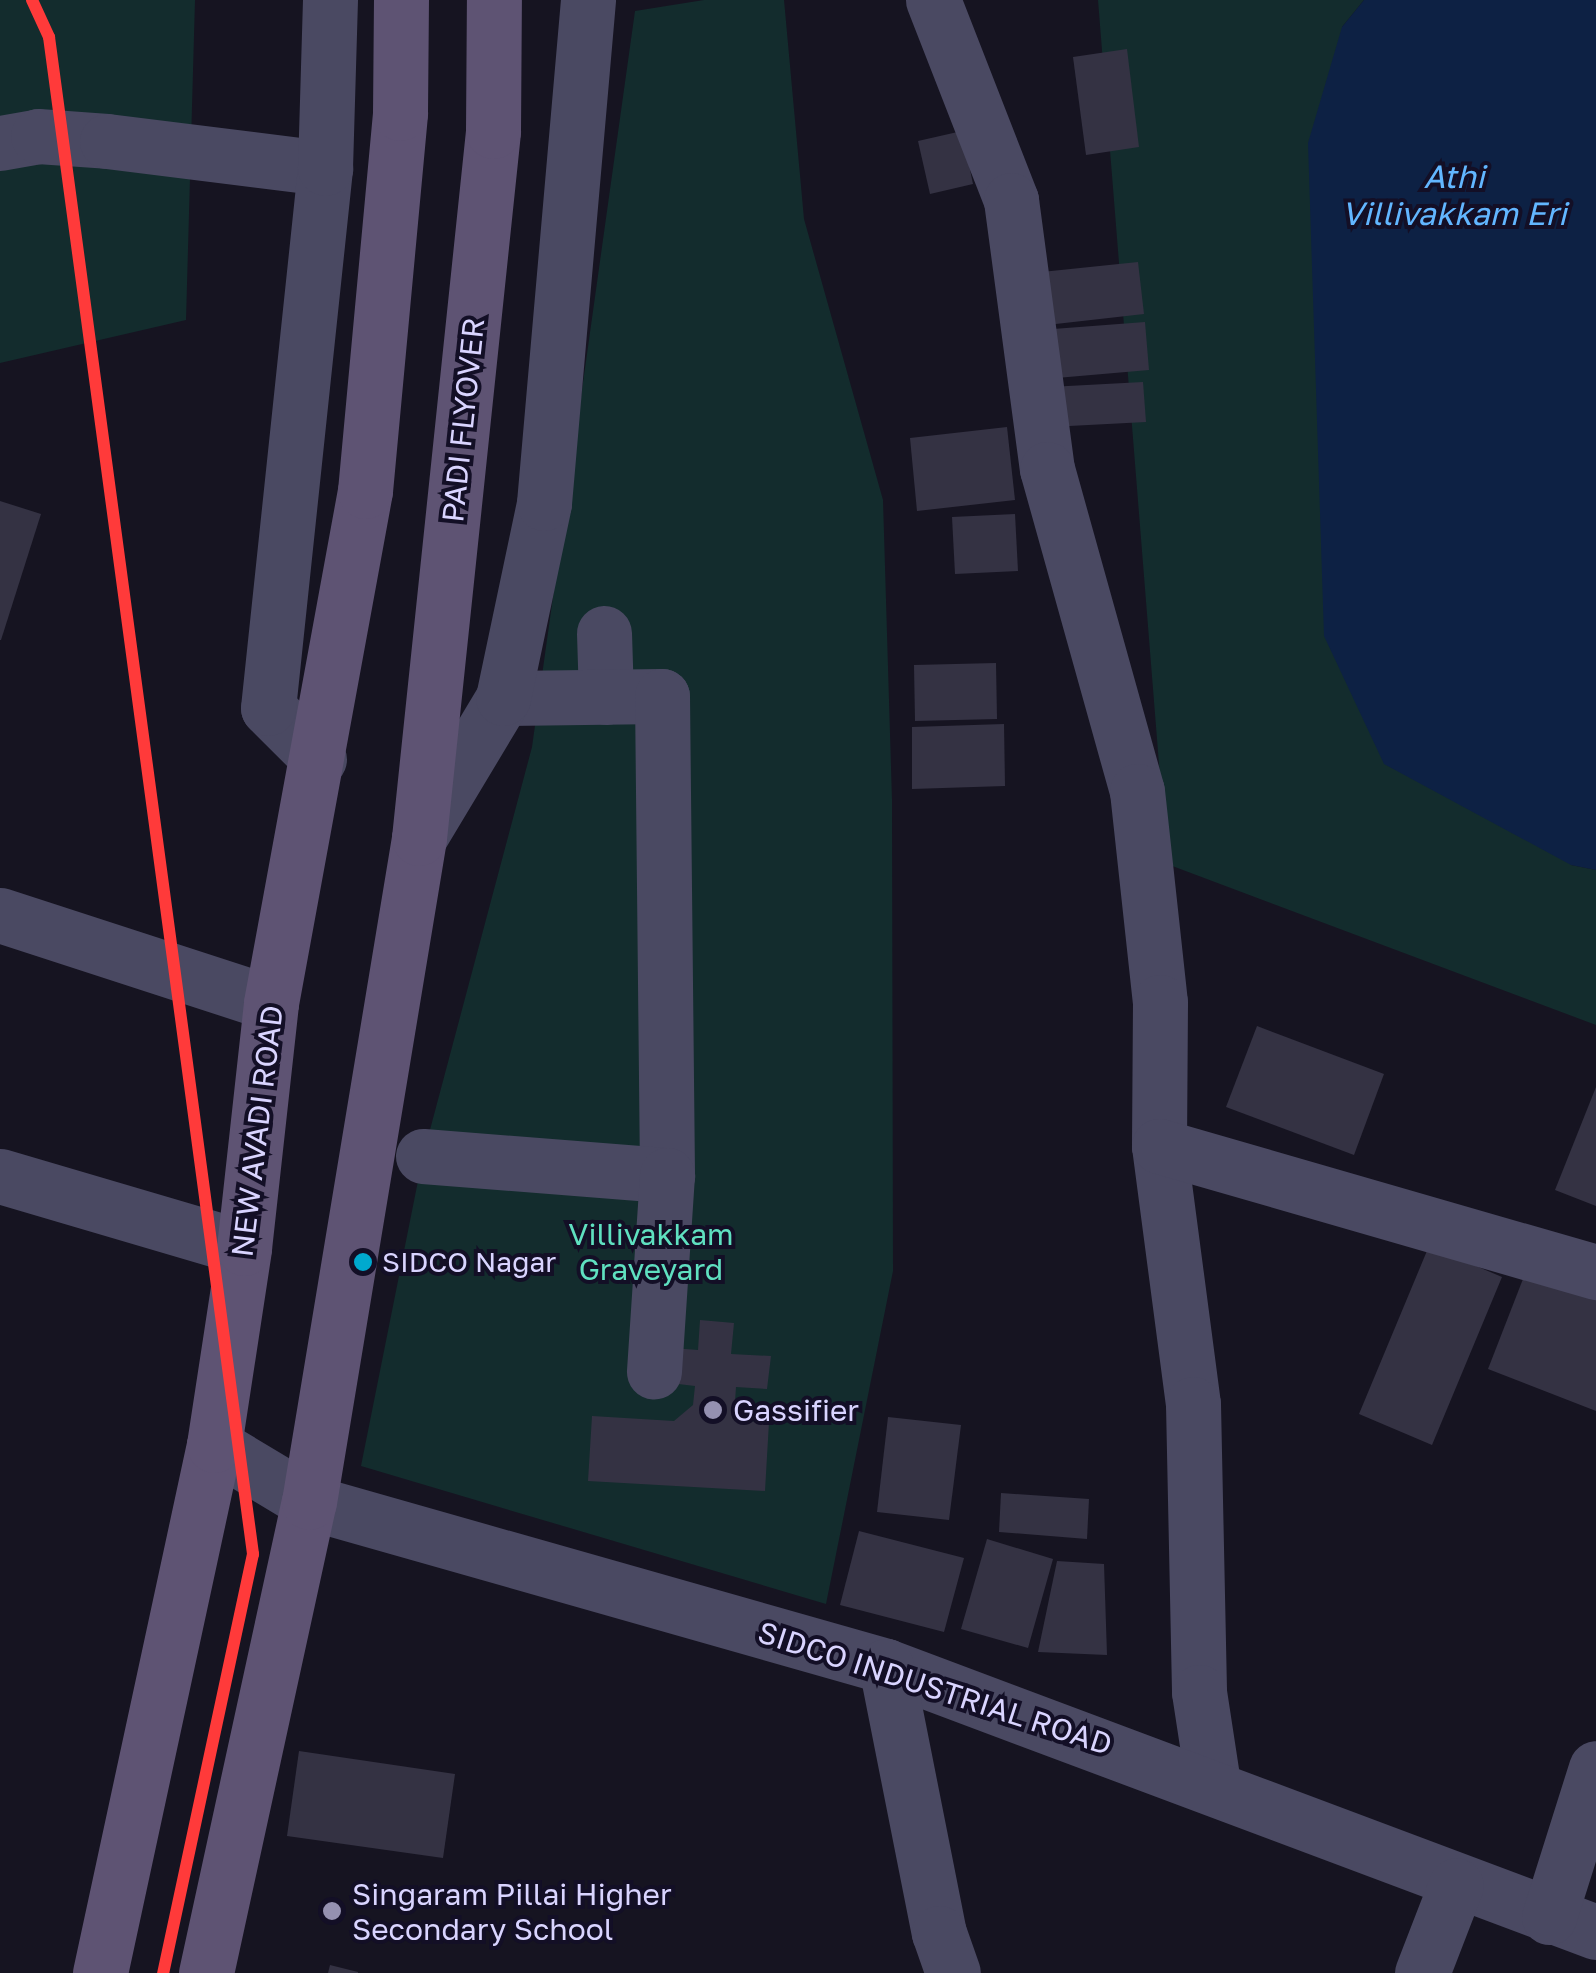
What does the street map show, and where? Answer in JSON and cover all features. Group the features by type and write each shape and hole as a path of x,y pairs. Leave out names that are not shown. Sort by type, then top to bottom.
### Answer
{"main road":[{"path":"318,759 366,491 400,113 400,0"},
{"name":"PADI FLYOVER","path":"419,838 494,132 494,0"},
{"name":"NEW AVADI ROAD","path":"100,1973 214,1445 244,1248 271,1003 318,759"},
{"path":"206,1973 310,1502 419,838"}],"street":[{"path":"318,759 268,708 326,168 330,0"},
{"path":"419,838 503,698 544,503 588,0"},
{"path":"932,0 1011,200 1047,468 1137,791 1160,1002 1159,1146 1192,1404 1199,1692 1214,1783"},
{"path":"0,143 38,136 107,141 326,168"},
{"path":"604,633 606,697"},
{"path":"503,698 662,696 667,1175 654,1372"},
{"path":"0,915 271,1003"},
{"path":"1159,1146 1596,1272"},
{"path":"424,1156 667,1175"},
{"path":"0,1176 244,1248"},
{"name":"SIDCO INDUSTRIAL ROAD","path":"214,1445 310,1502 886,1666 1214,1783 1456,1884 1573,1924"},
{"path":"886,1666 953,1973"},
{"path":"1573,1924 1596,1768"},
{"path":"1422,1973 1456,1884"}],"green space":[{"path":"0,0 195,0 186,320 0,363"},
{"name":"Villivakkam Graveyard","path":"704,0 784,0 804,219 883,500 892,800 893,1271 826,1604 361,1466 423,1156 532,747 635,11"},
{"path":"1098,0 1364,0 1342,27 1571,865 1596,870 1596,1025 1167,864"}],"water":[{"name":"Athi Villivakkam Eri","path":"1364,0 1596,0 1596,870 1571,865 1384,764 1324,636 1308,143 1342,27"}],"building":[{"path":"1127,49 1139,147 1086,155 1073,57"},
{"path":"962,131 973,184 930,194 918,141"},
{"path":"1138,262 1144,314 1038,326 1032,273"},
{"path":"1145,322 1149,370 1045,379 1040,330"},
{"path":"1143,382 1146,422 1050,427 1049,387"},
{"path":"1007,427 1015,500 917,511 910,438"},
{"path":"0,501 41,514 1,640 0,640"},
{"path":"1015,514 1018,571 955,574 952,517"},
{"path":"996,663 997,719 915,721 914,665"},
{"path":"1004,724 1005,786 912,789 912,727"},
{"path":"1257,1026 1384,1074 1354,1155 1226,1107"},
{"path":"1596,1087 1596,1206 1555,1190"},
{"path":"1429,1246 1502,1277 1432,1445 1359,1414"},
{"path":"1528,1266 1596,1292 1596,1411 1488,1369"},
{"name":"Gassifier","path":"700,1320 734,1323 731,1354 771,1356 767,1389 736,1387 735,1402 745,1421 769,1422 765,1491 588,1481 592,1416 674,1421 693,1405 695,1386 670,1383 672,1348 698,1350"},
{"path":"888,1417 961,1425 949,1520 877,1512"},
{"path":"1001,1493 1089,1499 1087,1539 999,1532"},
{"path":"859,1531 964,1558 944,1632 840,1605"},
{"path":"987,1539 1053,1559 1028,1648 961,1629"},
{"path":"1057,1561 1104,1564 1107,1655 1038,1652"},
{"path":"299,1751 455,1774 443,1858 287,1836"},
{"path":"330,1965 358,1972 358,1973 328,1973"}],"transit line":[{"path":"32,0 49,37 253,1554 163,1973"}],"place":[{"name":"SIDCO Nagar","path":"363,1262"},
{"name":"Gassifier","path":"713,1410"},
{"name":"Singaram Pillai Higher Secondary School","path":"332,1911"}]}
